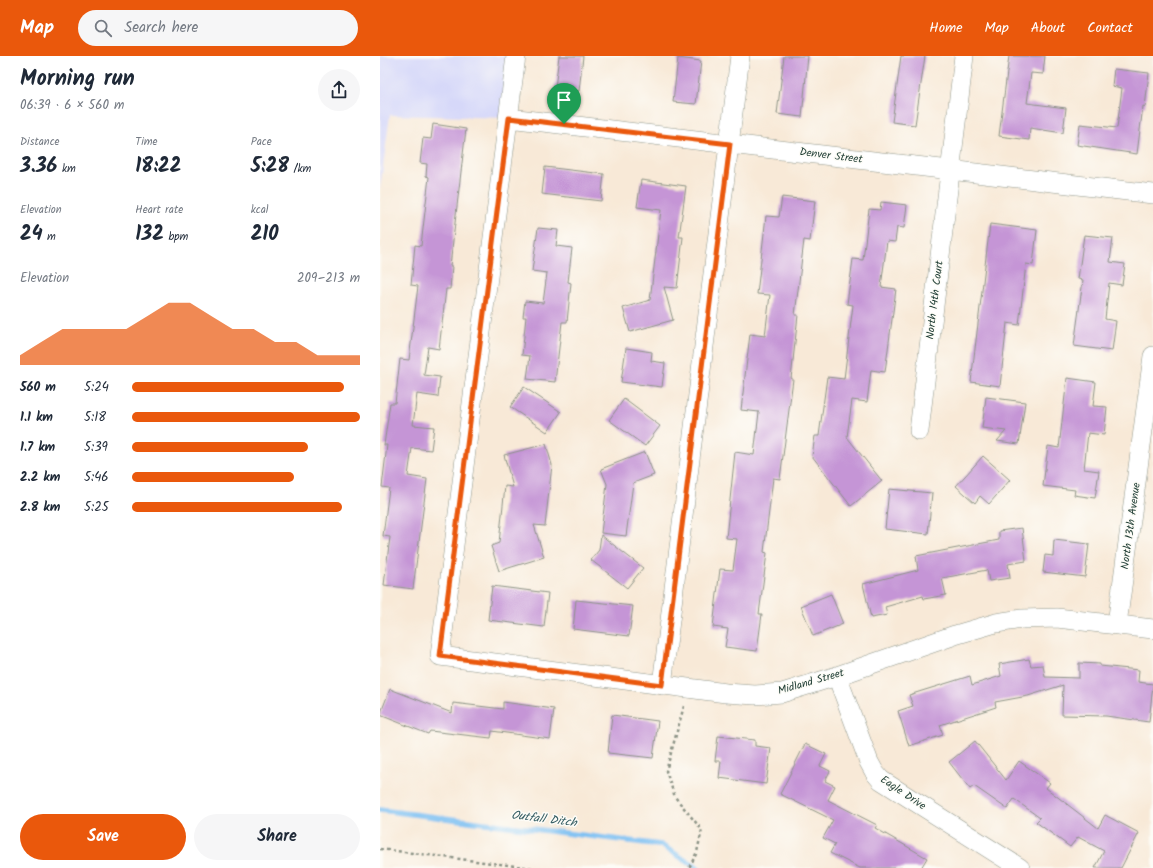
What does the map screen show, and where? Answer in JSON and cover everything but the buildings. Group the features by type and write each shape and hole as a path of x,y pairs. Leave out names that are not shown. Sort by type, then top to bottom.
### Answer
{"street":[{"path":"509,118 516,56"},
{"path":"662,685 740,56"},
{"name":"North 14th Court","path":"919,431 964,56"},
{"name":"Denver Street","path":"509,118 1153,194"},
{"name":"Midland Street","path":"509,118 440,656 726,693 755,695 782,693 837,676 955,635 996,623 1022,619 1057,618 1153,628"},
{"name":"North 13th Avenue","path":"1117,624 1149,416 1153,356"},
{"name":"Eagle Drive","path":"837,676 869,762 881,780 1020,868"}],"path":[{"path":"688,688 666,771 675,796 702,830 697,852 689,868"},
{"path":"380,849 532,868"}],"shaded area":[{"path":"380,56 516,56 509,118 390,115 380,189"}],"waterway":[{"name":"Outfall Ditch","path":"380,810 661,845 698,868"}],"route":[{"path":"509,118 564,124 730,144 662,685 440,656 509,118"}]}
